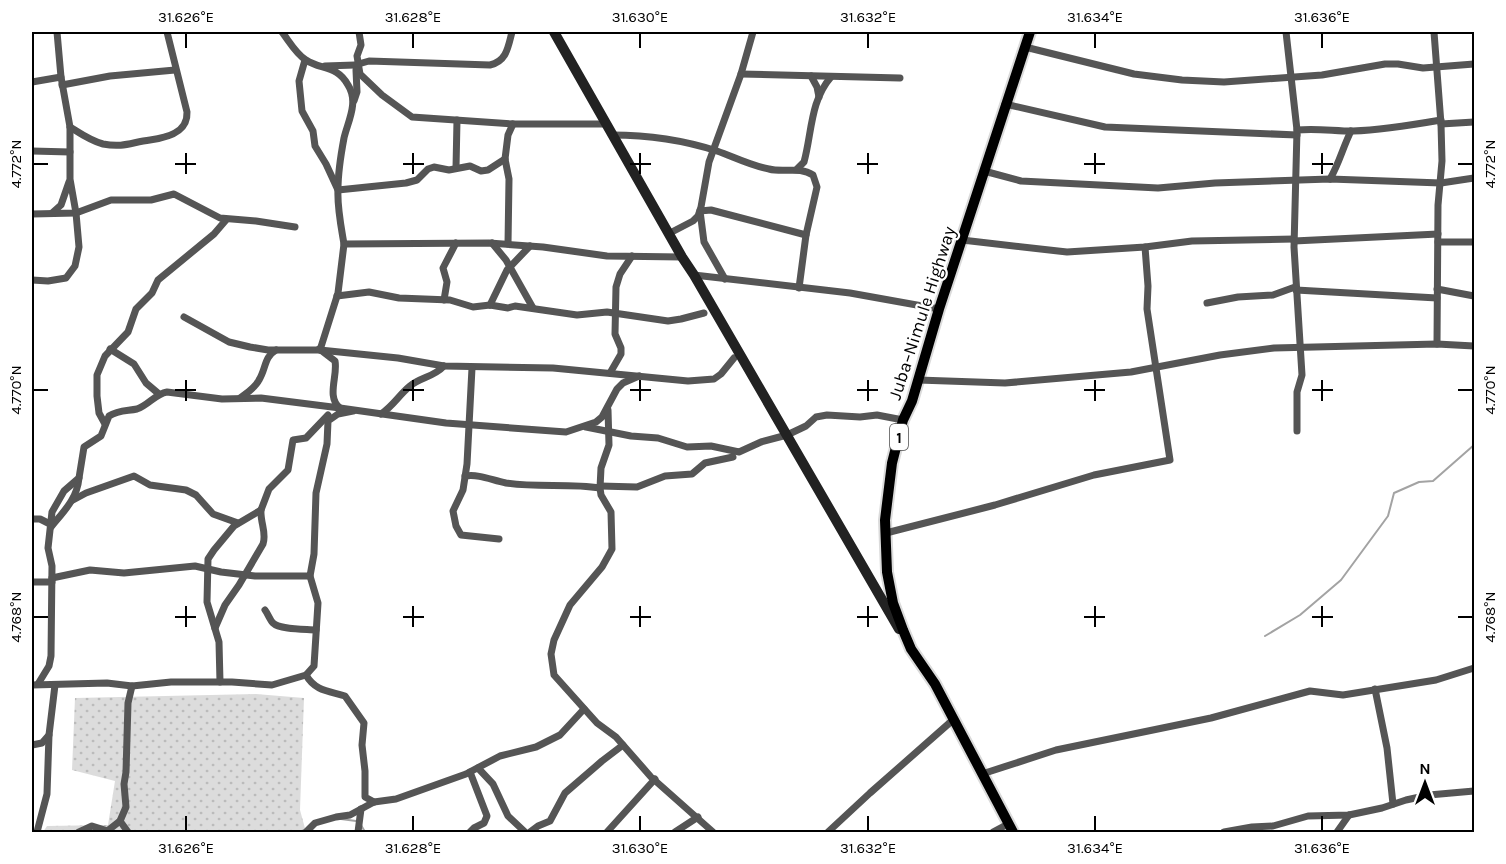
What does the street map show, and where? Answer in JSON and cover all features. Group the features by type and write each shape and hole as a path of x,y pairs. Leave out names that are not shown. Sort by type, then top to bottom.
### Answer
{"main road":[{"path":"554,32 668,234 911,649"},
{"name":"Juba–Nimule Highway","path":"1010,828 934,684 911,649 893,603 887,572 885,520 892,463 903,420 918,380 1030,32"}],"street":[{"path":"32,280 62,279 70,274 75,266 79,247 70,179 70,128 57,32"},
{"path":"70,128 90,140 113,145 162,139 181,127 187,118 167,32"},
{"path":"282,32 305,60 323,66 369,61 490,66 504,58 512,32"},
{"path":"320,349 342,276 344,244 338,190 344,137 357,92 357,56 361,45 359,32"},
{"path":"725,279 704,242 700,211 705,175 741,74 753,32"},
{"path":"1286,32 1297,132 1294,240 1302,375 1297,392 1297,431"},
{"path":"1434,32 1441,122 1437,344"},
{"path":"1025,47 1134,74 1224,82 1322,75 1385,64 1435,67 1474,64"},
{"path":"305,60 299,81 302,111 313,131 315,146 338,190"},
{"path":"357,64 360,74 382,95 412,117 513,124 606,124"},
{"path":"323,66 343,78 350,86 353,104"},
{"path":"32,82 175,70"},
{"path":"741,74 900,78"},
{"path":"811,76 819,97"},
{"path":"797,169 804,162 807,153 810,126 819,97 831,77"},
{"path":"1005,104 1105,127 1297,132 1315,128 1351,131 1441,122 1474,122"},
{"path":"456,168 457,120"},
{"path":"508,244 509,179 506,159 508,135 513,124"},
{"path":"1330,179 1351,131"},
{"path":"612,135 653,136 693,144 770,170 797,169 808,171 813,175"},
{"path":"32,151 70,152"},
{"path":"799,288 806,235 817,187 807,153"},
{"path":"338,190 399,185 417,180 431,168 449,170 470,166 481,171 488,170 506,159"},
{"path":"984,171 1021,181 1158,188 1215,183 1330,179 1441,183 1474,178"},
{"path":"51,213 61,205 70,179"},
{"path":"32,214 76,213 111,200 151,200 171,194 226,219 295,227"},
{"path":"668,234 693,221 700,211 711,210 806,235"},
{"path":"105,424 98,408 99,366 110,349 128,332 136,309 152,293 158,280 214,234 226,219"},
{"path":"962,240 1067,252 1145,247 1192,241 1438,238 1474,242"},
{"path":"444,300 447,282 443,268 456,243"},
{"path":"344,244 492,243 607,256 682,257"},
{"path":"492,243 500,250 534,308"},
{"path":"490,305 510,267 530,246"},
{"path":"886,533 995,505 1094,475 1170,459 1147,309 1145,247"},
{"path":"610,373 621,354 615,334 616,287 620,274 632,256"},
{"path":"694,275 850,292 939,309"},
{"path":"1208,303 1238,297 1273,295 1296,288 1474,296"},
{"path":"337,296 369,292 399,298 444,300 473,307 515,306 577,315 607,312 668,321 704,313"},
{"path":"184,317 229,342 250,347 276,350 320,349 444,366 553,368 688,381 714,379 734,358"},
{"path":"918,380 1005,383 1131,372 1220,355 1300,347 1437,344 1474,346"},
{"path":"110,349 134,364 146,383 159,394"},
{"path":"34,685 107,683 132,686 171,682 220,682 272,685 306,675 314,666 318,603 310,576 314,554 316,493 327,444 328,414 336,365 335,361 320,349"},
{"path":"240,398 256,385 267,359 276,350"},
{"path":"336,365 348,354"},
{"path":"381,414 393,405 410,386 433,376 444,366"},
{"path":"472,368 465,476 463,490 453,512 453,519 458,532 465,537 499,539"},
{"path":"333,394 337,406 353,411 566,432 596,422 608,410 617,389 623,383 639,376"},
{"path":"50,526 73,500 78,489 84,447 101,436 112,414 137,409 159,394 167,392 222,399 261,398 328,414 353,411"},
{"path":"215,628 225,605 259,553 265,538 260,517 261,510 269,489 288,470 293,440 306,438 328,414 340,408"},
{"path":"608,410 609,445 601,468 600,487 601,495 611,512 612,549 602,567 570,606 554,640 551,654 554,675 584,709 713,832"},
{"path":"583,426 658,438 687,447 711,446 739,452 761,442 787,435 806,426 816,417 877,415 903,420"},
{"path":"465,476 478,475 506,483 550,487 573,485 637,487 665,476 692,474 705,463 733,457"},
{"path":"73,500 86,493 134,477 150,484 186,489 196,495 213,514 238,523"},
{"path":"34,685 49,666 51,656 52,580 48,548 52,512 60,496 79,478"},
{"path":"220,682 219,649 207,602 207,568 214,550 238,523 261,510"},
{"path":"32,519 40,519 50,526"},
{"path":"32,582 52,580 90,570 124,573 182,567 207,568 246,575 310,576"},
{"path":"265,610 272,623 276,625 316,630"},
{"path":"982,774 1056,750 1210,718 1310,691 1343,695 1436,680 1474,668"},
{"path":"306,675 314,686 329,693 345,696 364,723 362,746 365,797 374,802"},
{"path":"37,832 47,794 50,735 56,685"},
{"path":"79,832 92,826 107,832 120,821 126,807 124,784 128,703 132,686"},
{"path":"1375,689 1387,748 1393,804"},
{"path":"306,832 315,823 350,815 374,802 396,799 470,772 500,756 536,747 555,738 584,709"},
{"path":"828,832 954,719"},
{"path":"32,745 42,743 50,735"},
{"path":"530,832 549,821 565,793 573,785 624,745"},
{"path":"478,768 494,784 508,816 525,832"},
{"path":"470,772 487,816 484,823 470,832"},
{"path":"607,832 655,779"},
{"path":"1224,832 1273,826 1308,816 1349,815 1429,795 1474,791"},
{"path":"358,832 361,809"},
{"path":"1337,832 1349,815"},
{"path":"675,832 698,817"},
{"path":"120,821 128,832"},
{"path":"993,832 1010,828"}],"shaded area":[{"path":"256,694 304,698 300,810 306,832 43,832 47,826 108,825 115,781 72,770 75,698"}],"waterway":[{"path":"1265,636 1300,615 1341,580 1388,516 1394,493 1419,482 1433,481 1474,445"},
{"path":"341,819 356,821"},
{"path":"361,825 365,832"},
{"path":"298,832 305,830"}]}
